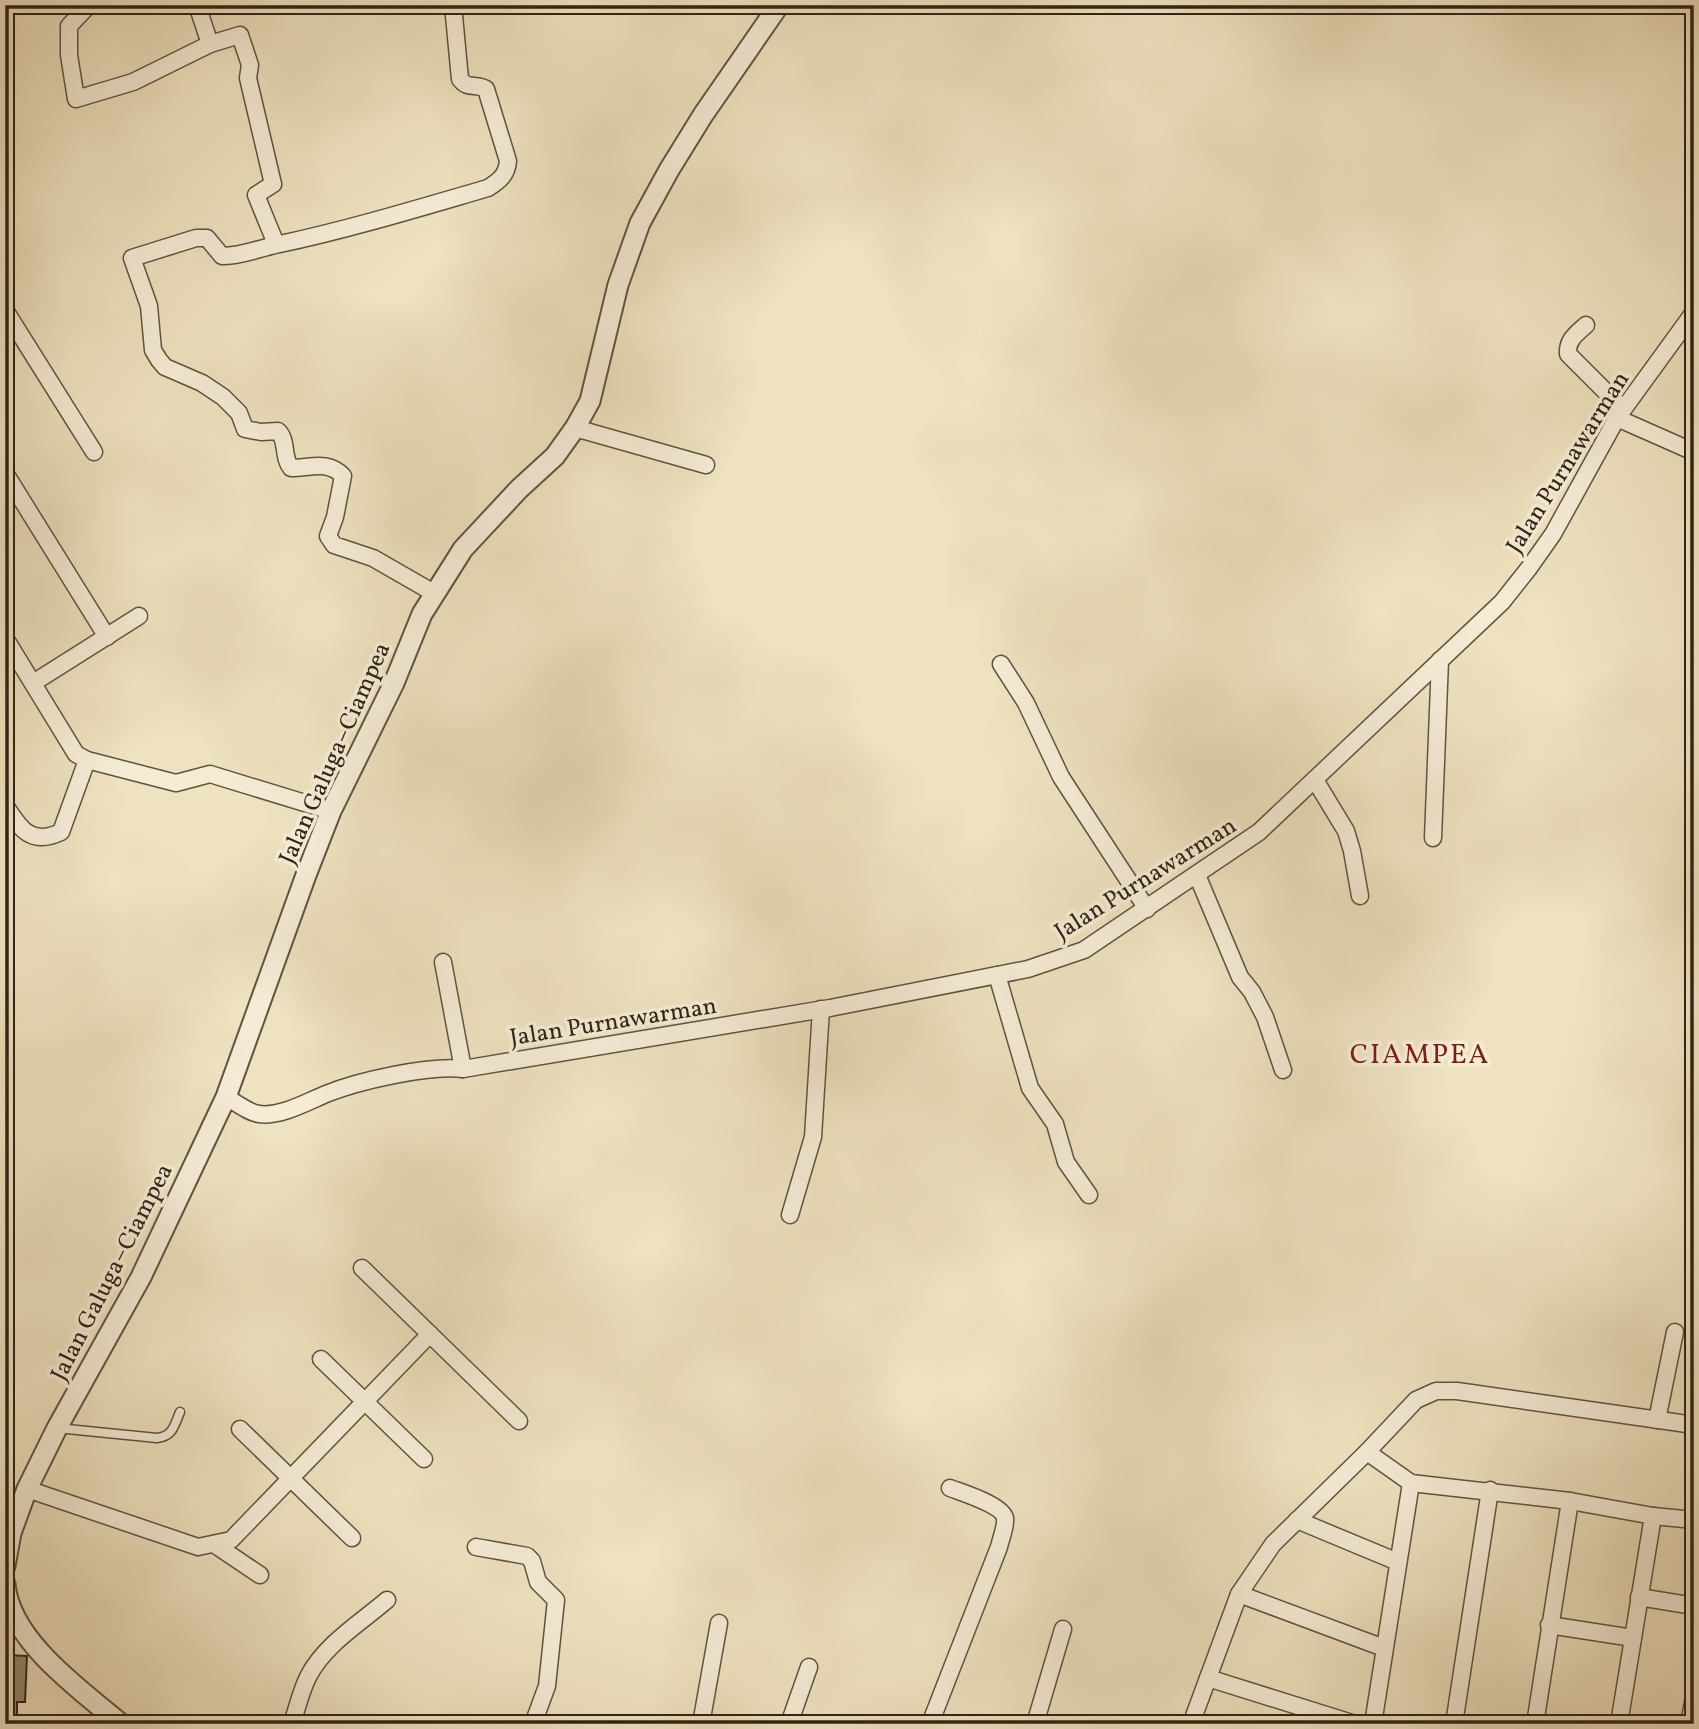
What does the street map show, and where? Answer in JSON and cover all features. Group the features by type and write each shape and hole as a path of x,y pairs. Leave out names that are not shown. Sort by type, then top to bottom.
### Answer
{"street":[{"path":"89,5 69,26 69,55 76,99 133,82 210,44 240,35 250,65 248,78 273,184 257,195 276,244"},
{"path":"197,5 210,44"},
{"path":"434,593 373,558 334,545 328,536 335,517 343,476 337,470 329,466 291,468 287,463 282,434 278,431 245,429 239,413 223,397 202,383 165,367 153,350 149,306 132,258 195,239 207,238 222,256 240,256 488,188 500,180 508,170 508,161 486,89 470,87 460,79 453,5"},
{"name":"Jalan Galuga–Ciampea","path":"5,1566 11,1534 27,1489 57,1428 141,1277 226,1097 331,811 394,683 422,614 463,548 519,489 555,456 575,428 590,401 618,285 640,223 703,115 779,5"},
{"path":"5,310 94,452"},
{"name":"Jalan Purnawarman","path":"226,1097 258,1115 289,1110 339,1090 388,1077 448,1067 463,1069 821,1009 997,975 1056,961 1084,950 1259,832 1502,601 1530,568 1571,503 1620,414 1694,312"},
{"path":"1586,325 1567,346 1568,354 1620,414 1694,452"},
{"path":"575,428 706,465"},
{"path":"5,473 107,637"},
{"path":"33,683 139,616"},
{"path":"5,638 76,754 87,760 176,783 209,775 331,811"},
{"path":"1433,838 1440,660"},
{"path":"1001,664 1026,703 1061,777 1147,909"},
{"path":"5,805 18,826 32,836 51,837 61,832 87,760"},
{"path":"1315,780 1346,831 1360,895"},
{"path":"1197,875 1240,977 1252,992 1265,1017 1283,1070"},
{"path":"443,962 463,1069"},
{"path":"997,975 1030,1088 1055,1124 1066,1162 1089,1195"},
{"path":"790,1215 813,1137 821,1009"},
{"path":"362,1268 519,1421"},
{"path":"1657,1420 1675,1332"},
{"path":"27,1489 198,1547 231,1540 430,1334"},
{"path":"321,1359 424,1459"},
{"path":"1191,1724 1239,1594 1273,1544 1416,1400 1436,1391 1457,1391 1694,1425"},
{"path":"240,1429 352,1538"},
{"path":"1367,1452 1411,1483 1490,1490 1694,1520"},
{"path":"1373,1724 1411,1483"},
{"path":"930,1724 999,1547 1005,1522 1002,1512 991,1505 950,1488"},
{"path":"1454,1724 1490,1490"},
{"path":"1535,1724 1570,1501"},
{"path":"1619,1724 1653,1516"},
{"path":"1297,1520 1398,1562"},
{"path":"214,1544 260,1575"},
{"path":"476,1547 527,1556 533,1561 542,1589 556,1600 547,1686 533,1724"},
{"path":"5,1584 12,1611 39,1650 62,1674 121,1724"},
{"path":"1239,1594 1384,1648"},
{"path":"1639,1597 1694,1606"},
{"path":"292,1724 307,1678 316,1664 327,1651 387,1600"},
{"path":"701,1724 719,1623"},
{"path":"1549,1625 1633,1638"},
{"path":"1035,1724 1063,1629"},
{"path":"789,1724 809,1667"},
{"path":"1208,1678 1355,1724"},
{"path":"1689,1724 1694,1697"}],"lane":[{"path":"57,1428 166,1437 172,1432 180,1412"}],"building":[{"path":"5,1655 27,1656 25,1702 17,1702 17,1723 5,1722"}],"district":[{"name":"CIAMPEA","path":"1420,1053"}]}
